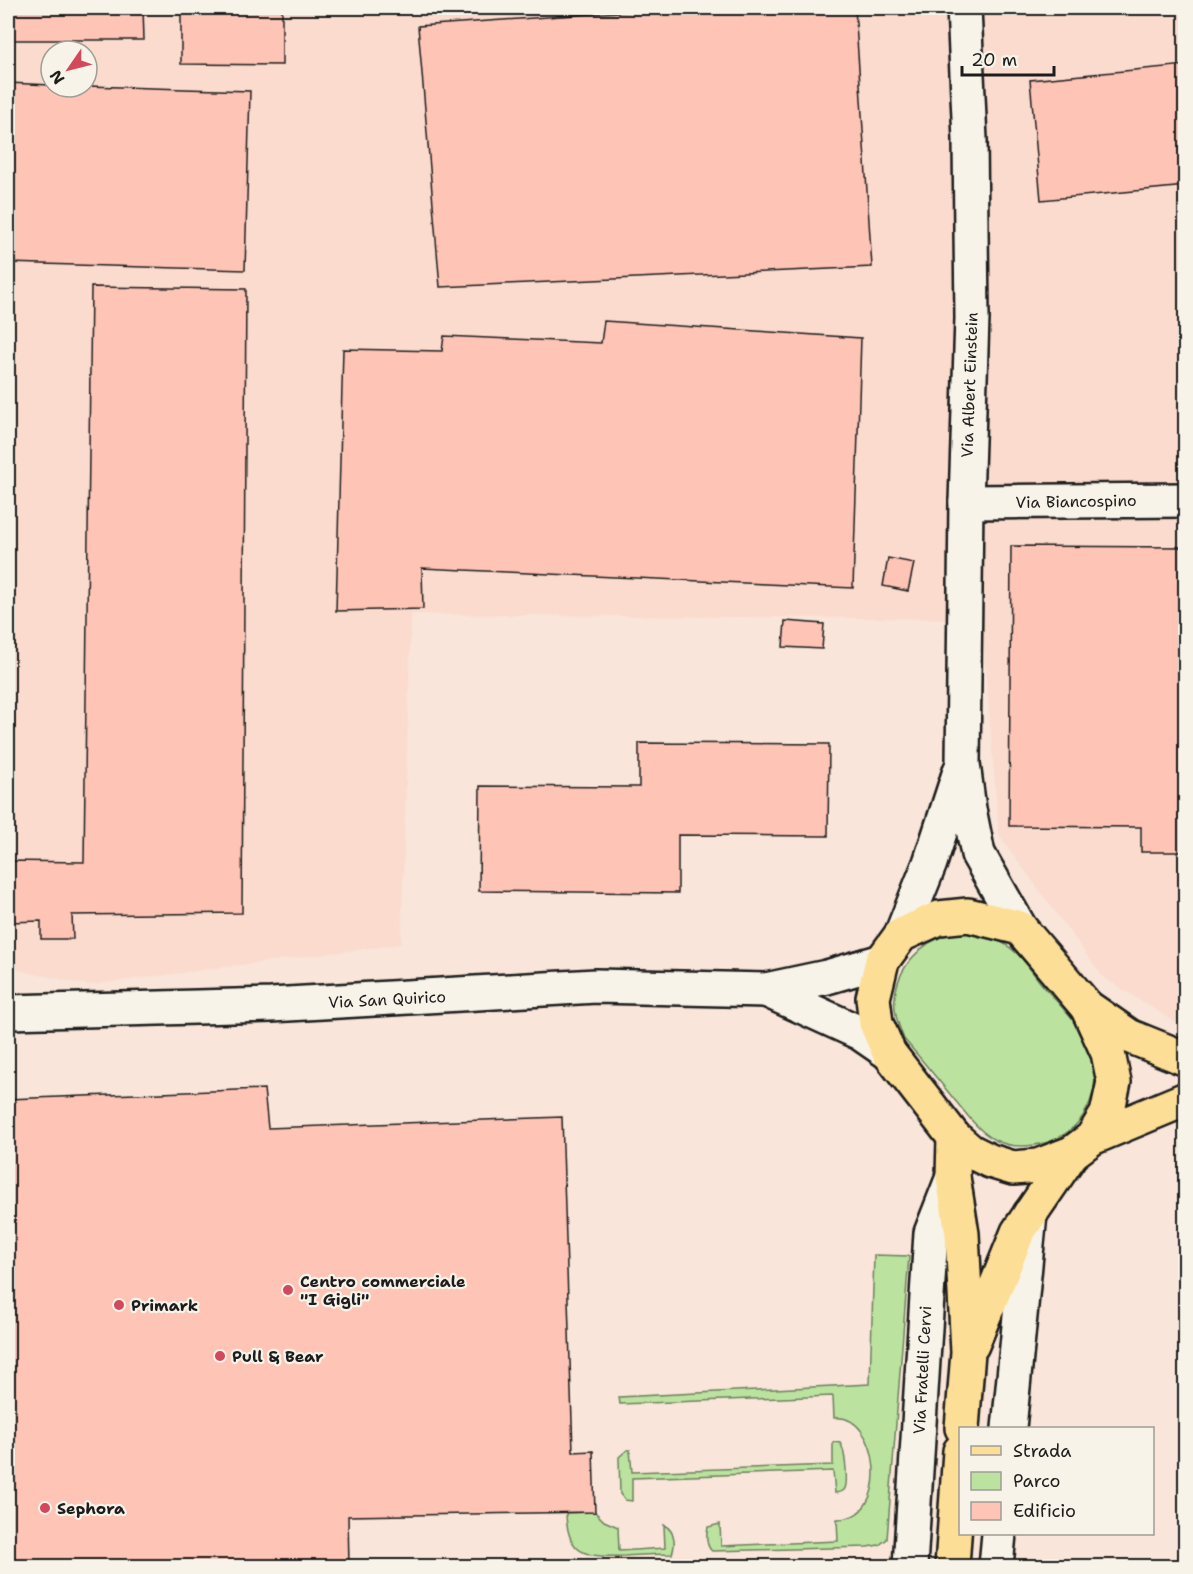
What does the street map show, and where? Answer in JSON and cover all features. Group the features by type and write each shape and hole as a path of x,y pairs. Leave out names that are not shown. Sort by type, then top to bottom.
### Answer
{"main road":[{"path":"901,935 939,918 968,915 1020,928 1088,1006 1129,1036 1185,1059"},
{"name":"Via San Quirico","path":"901,935 882,962 873,998 876,1023 889,1053 954,1137 970,1151 990,1161 1013,1168 1038,1166 1185,1099"},
{"path":"1082,1145 1107,1114 1114,1082 1108,1053 1088,1006"},
{"name":"Via Fratelli Cervi","path":"954,1137 953,1177 962,1234 968,1352 962,1427"},
{"name":"Via Fratelli Cervi","path":"968,1352 1018,1232 1082,1145"},
{"path":"952,1566 959,1465"}],"street":[{"name":"Via Albert Einstein","path":"964,8 970,140 972,307 966,502 963,764 978,854 1020,928"},
{"name":"Via Biancospino","path":"966,502 1185,500"},
{"name":"Via Albert Einstein","path":"901,935 930,863 963,764"},
{"name":"Via San Quirico","path":"8,1012 271,1005 596,986 766,990 882,962"},
{"name":"Via San Quirico","path":"766,990 860,1034 889,1053"},
{"name":"Via Fratelli Cervi","path":"910,1566 931,1233 953,1177"},
{"name":"Via Fratelli Cervi","path":"1009,1427 1030,1214"},
{"path":"996,1566 999,1535"}],"shaded area":[{"path":"8,8 1185,8 1185,1028 1103,977 999,835 982,619 411,614 401,944 88,985 8,968"}],"green space":[{"path":"973,933 1000,942 1018,954 1073,1020 1088,1042 1095,1072 1090,1102 1084,1115 1074,1126 1062,1136 1048,1142 1028,1146 1014,1145 1001,1143 989,1136 972,1121 904,1039 900,1029 895,998 900,976 912,958 929,943 939,938 949,934"},
{"path":"874,1255 909,1256 887,1539 879,1545 867,1547 712,1551 707,1540 708,1527 720,1524 721,1546 838,1541 837,1519 855,1515 867,1503 873,1486 874,1467 870,1448 862,1431 850,1421 834,1418 833,1396 620,1404 619,1397 870,1384"},
{"path":"833,1442 840,1443 845,1459 846,1481 844,1490 841,1492 835,1493 833,1471 632,1478 632,1501 625,1500 620,1494 619,1457 627,1450 630,1450 632,1472 833,1465"},
{"path":"595,1512 604,1521 618,1527 619,1551 665,1548 664,1525 674,1538 672,1554 600,1556 582,1551 570,1538 566,1513"}],"building":[{"path":"8,8 143,8 144,40 8,40"},
{"path":"181,8 282,8 282,65 181,64"},
{"path":"676,8 855,8 872,267 440,287 418,26"},
{"path":"1186,65 1186,186 1041,200 1030,80"},
{"path":"8,83 39,84 39,99 99,99 99,86 250,91 245,270 8,263"},
{"path":"91,287 246,289 242,913 72,915 73,939 41,939 41,921 8,922 8,861 84,862"},
{"path":"604,321 861,338 853,588 422,568 423,609 336,611 343,349 442,351 444,336 601,343"},
{"path":"1011,546 1186,547 1186,852 1141,852 1141,827 1009,826"},
{"path":"888,558 914,563 908,591 883,586"},
{"path":"785,621 824,624 822,649 783,647"},
{"path":"639,743 829,744 828,836 678,835 678,893 479,891 480,786 639,787"},
{"name":"Centro commerciale \"I Gigli\"","path":"264,1089 268,1128 562,1117 573,1452 593,1451 595,1512 348,1516 349,1566 8,1566 8,1099"}],"place":[{"name":"Centro commerciale \"I Gigli\"","path":"288,1290"},
{"name":"Primark","path":"119,1305"},
{"name":"Pull & Bear","path":"220,1356"},
{"name":"Sephora","path":"45,1508"}]}
